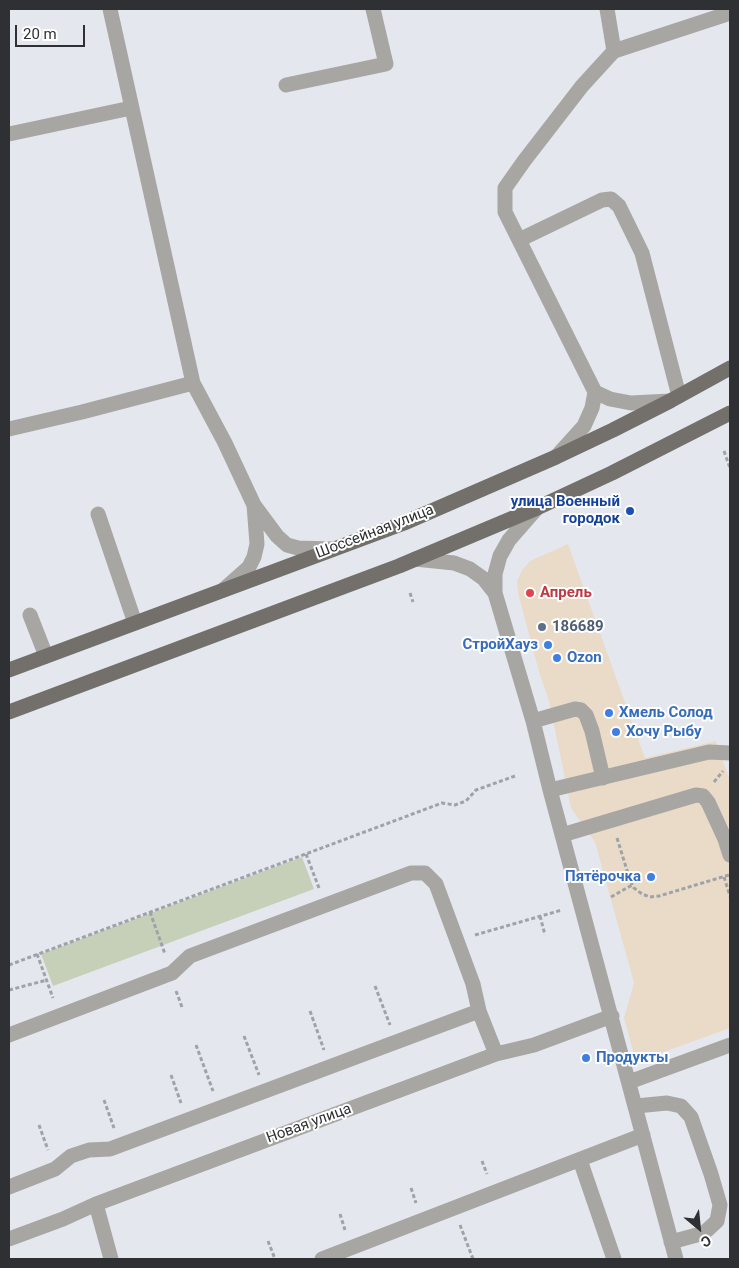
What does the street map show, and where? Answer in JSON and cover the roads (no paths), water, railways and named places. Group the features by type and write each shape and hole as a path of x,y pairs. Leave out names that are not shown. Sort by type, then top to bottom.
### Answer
{"main road":[{"name":"Шоссейная улица","path":"9,670 404,523 556,457 675,399 730,368"},
{"path":"9,712 415,559 537,508 612,473 730,413"}],"street":[{"path":"110,9 193,383 254,505 277,536 287,544 298,548 334,549"},
{"path":"286,85 386,64 373,9"},
{"path":"607,9 614,51"},
{"path":"556,457 584,426 592,408 595,392 505,212 505,188 582,86 614,51 730,12"},
{"path":"9,134 132,108"},
{"path":"519,240 602,200 611,199 619,206 642,252 675,399 631,403 610,399 595,392"},
{"path":"9,429 193,383"},
{"path":"223,590 249,567 254,557 257,544 254,505"},
{"path":"537,508 509,540 500,556 495,574 495,593 533,721 676,1259"},
{"path":"98,514 135,623"},
{"path":"415,559 454,563 470,569 484,579 495,593"},
{"path":"30,615 46,656"},
{"path":"533,721 575,709 581,710 586,715 592,732 603,778"},
{"path":"550,790 709,752 730,753"},
{"path":"562,835 696,795 703,796 708,802 730,855"},
{"path":"9,1034 172,973 190,956 411,873 425,874 436,884 473,984 479,1010 496,1054"},
{"path":"9,1187 55,1169 71,1156 89,1150 110,1149 479,1010"},
{"name":"Новая улица","path":"9,1239 63,1219 96,1204 496,1054 534,1045 612,1016"},
{"path":"629,1082 730,1045"},
{"path":"636,1106 667,1103 681,1106 691,1117 720,1205 717,1221 704,1233 671,1242"},
{"path":"322,1259 643,1135"},
{"path":"580,1160 614,1259"},
{"path":"96,1204 111,1259"}],"place":[{"name":"улица Военный городок","path":"630,511"},
{"name":"Апрель","path":"530,593"},
{"name":"186689","path":"542,627"},
{"name":"СтройХауз","path":"548,645"},
{"name":"Ozon","path":"557,658"},
{"name":"Хмель Солод","path":"609,713"},
{"name":"Хочу Рыбу","path":"616,732"},
{"name":"Пятёрочка","path":"651,877"},
{"name":"Продукты","path":"586,1058"}]}
